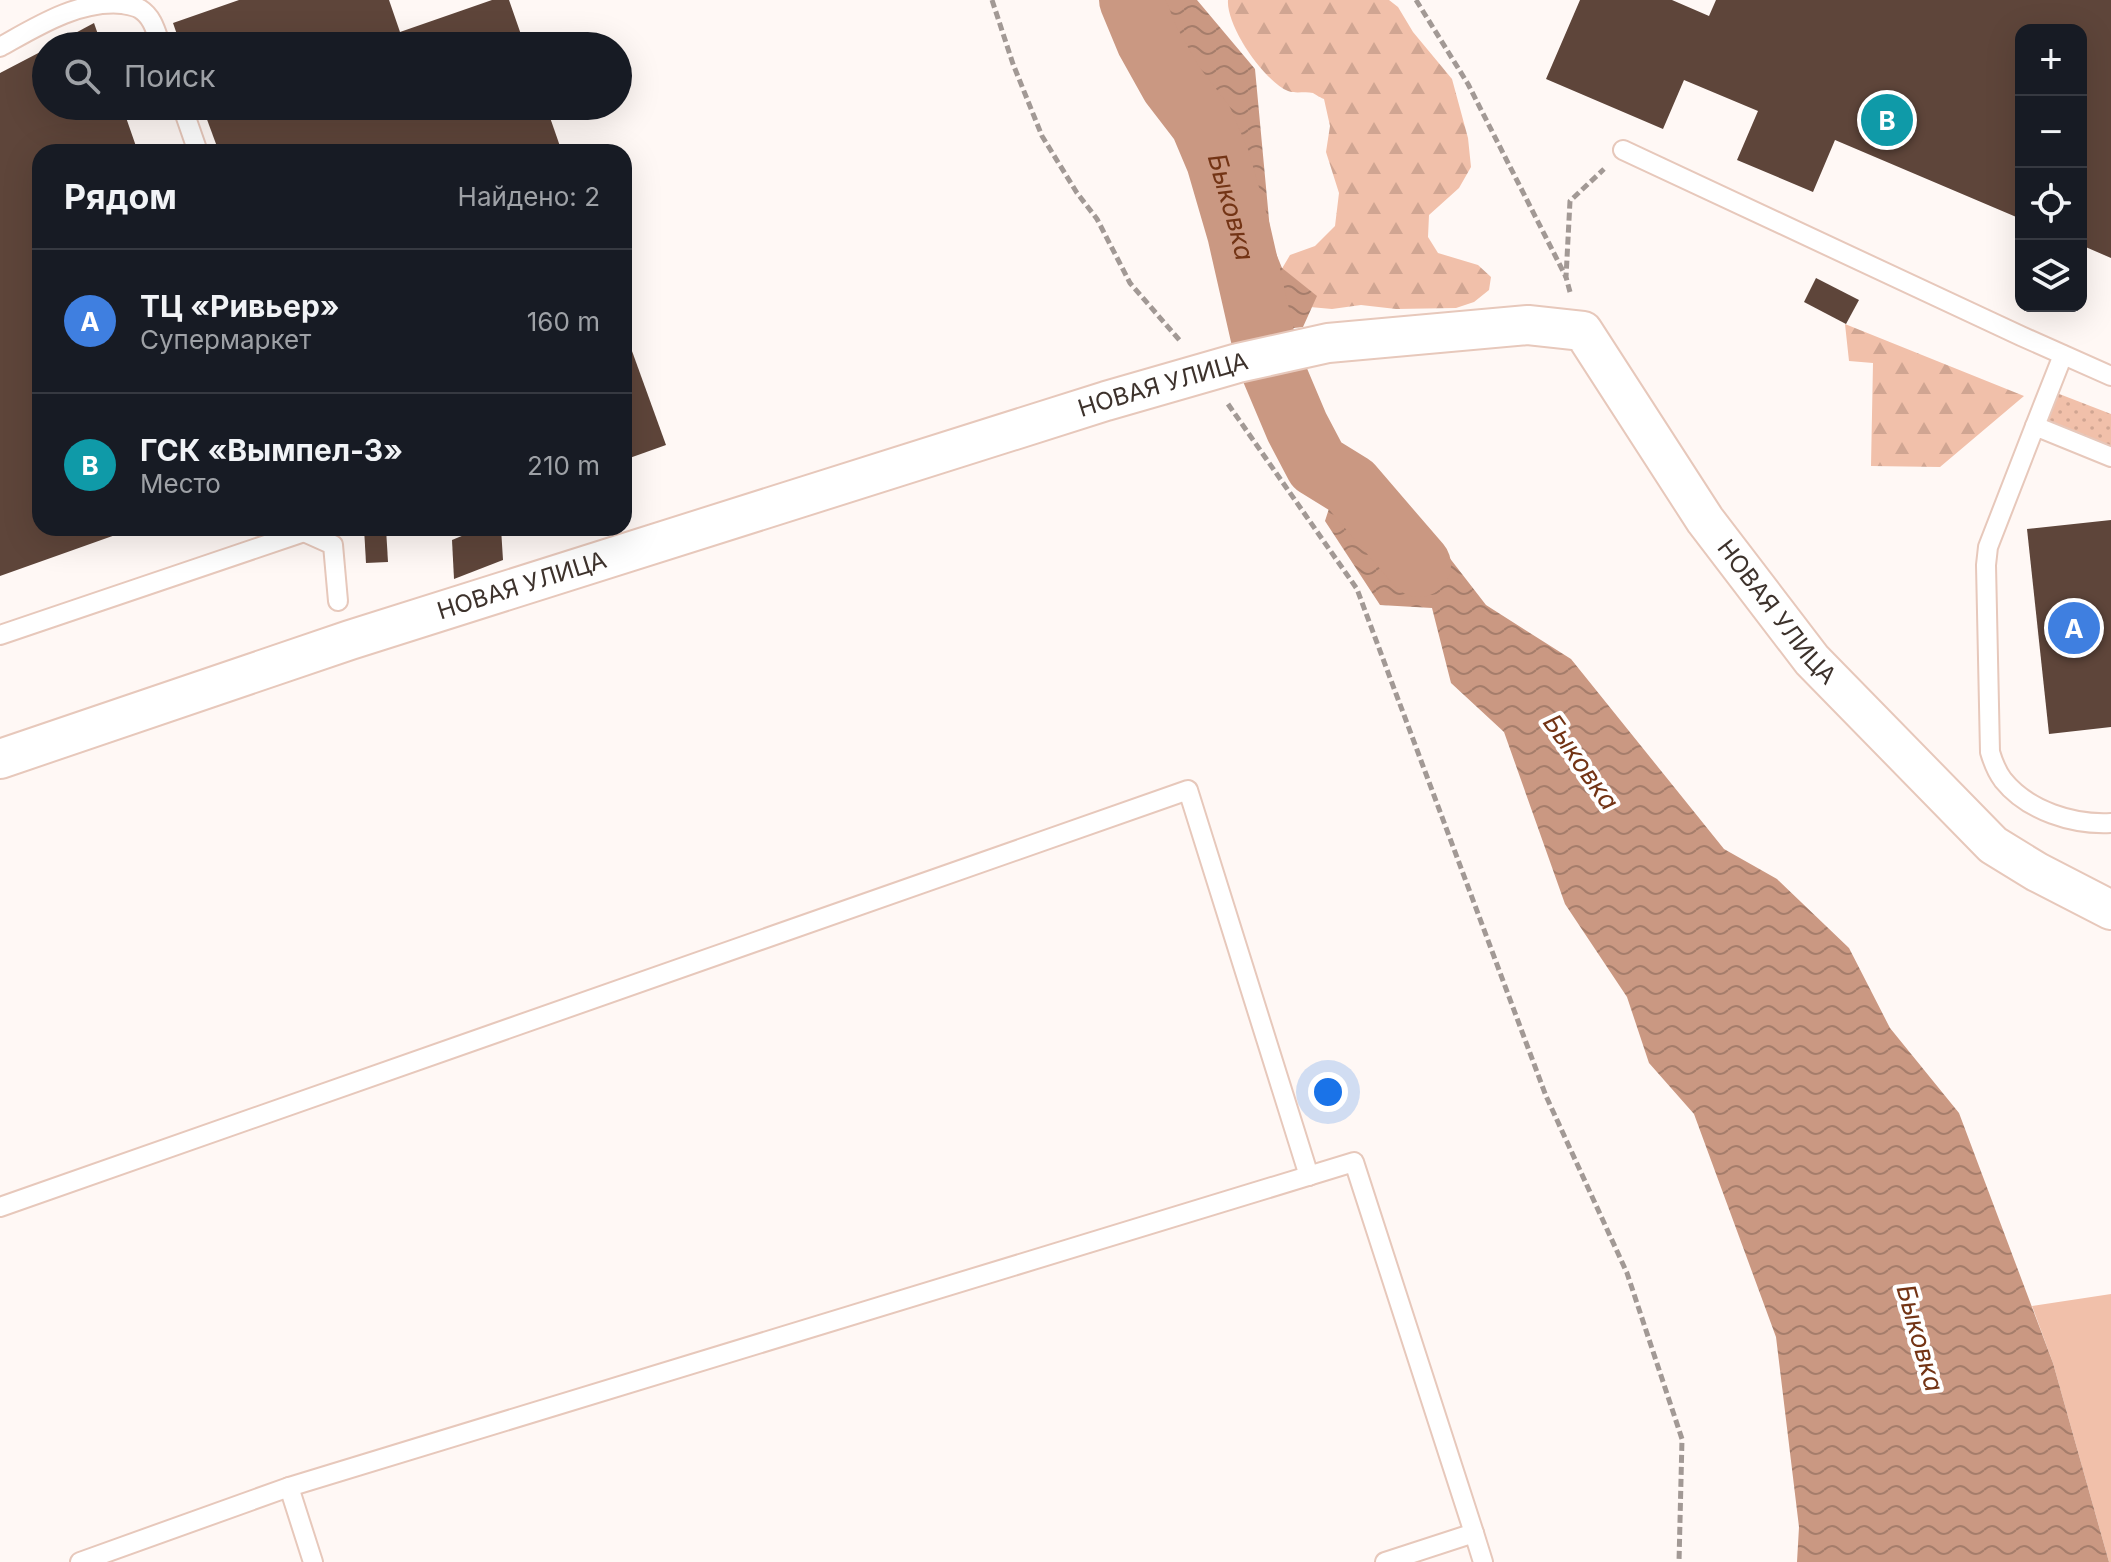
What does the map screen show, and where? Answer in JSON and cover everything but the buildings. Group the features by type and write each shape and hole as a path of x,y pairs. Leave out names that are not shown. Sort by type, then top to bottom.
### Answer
{"street":[{"name":"НОВАЯ УЛИЦА","path":"0,759 350,640 1106,401 1328,343 1528,325 1583,331 1705,520 1812,660 1993,845 2037,872 2111,910"}],"lane":[{"path":"0,47 69,9 102,3 139,7 156,32"},
{"path":"187,120 195,144"},
{"path":"1623,150 2111,376"},
{"path":"2063,355 1988,547 1990,752 2002,780 2033,805 2069,819 2092,824 2111,823"},
{"path":"2035,426 2111,457"},
{"path":"0,635 288,536"},
{"path":"316,536 333,545 338,601"},
{"path":"0,1207 1188,790 1309,1176"},
{"path":"80,1562 289,1487 1354,1162 1483,1562"},
{"path":"289,1487 313,1562"},
{"path":"1385,1562 1474,1533"}],"path":[{"path":"992,0 1042,136 1097,219 1130,283 1223,368 1357,589 1546,1096 1627,1273 1682,1439 1679,1562"},
{"path":"1416,0 1468,84 1566,277 1583,331"},
{"path":"1423,11 1425,0"},
{"path":"1566,277 1570,201 1623,150"}],"green space":[{"path":"1228,0 1389,0 1398,7 1413,32 1452,79 1468,138 1471,167 1459,188 1429,215 1428,237 1438,253 1478,265 1491,277 1489,290 1474,302 1456,308 1396,309 1361,305 1332,309 1299,306 1280,272 1290,255 1315,246 1335,226 1339,193 1326,152 1330,126 1324,99 1313,93 1288,91 1268,76 1240,38 1233,24"},
{"path":"1845,324 2024,396 1940,467 1871,466 1873,363 1849,361"},
{"path":"2049,390 2111,414 2111,457 2035,426"},
{"path":"2111,1294 2109,1562 2053,1363 2032,1306"}],"water":[{"path":"1152,0 1197,0 1255,69 1271,241 1282,268 1317,296 1303,327 1276,330 1264,316 1238,149 1188,49"},
{"path":"1334,493 1384,501 1445,552 1486,605 1571,659 1724,849 1777,879 1849,948 1890,1028 1959,1113 2053,1363 2109,1562 1797,1562 1799,1527 1776,1337 1694,1114 1649,1063 1627,997 1565,904 1504,732 1451,683 1432,608 1380,605 1325,521"}],"waterway":[{"name":"Быковка","path":"1131,0 1148,41 1172,84 1202,123 1218,161 1239,233 1267,356 1297,427 1317,465 1351,486 1419,565"}],"place":[{"name":"ГСК «Вымпел-3»","path":"1887,120"},
{"name":"ТЦ «Ривьер»","path":"2074,628"}]}
